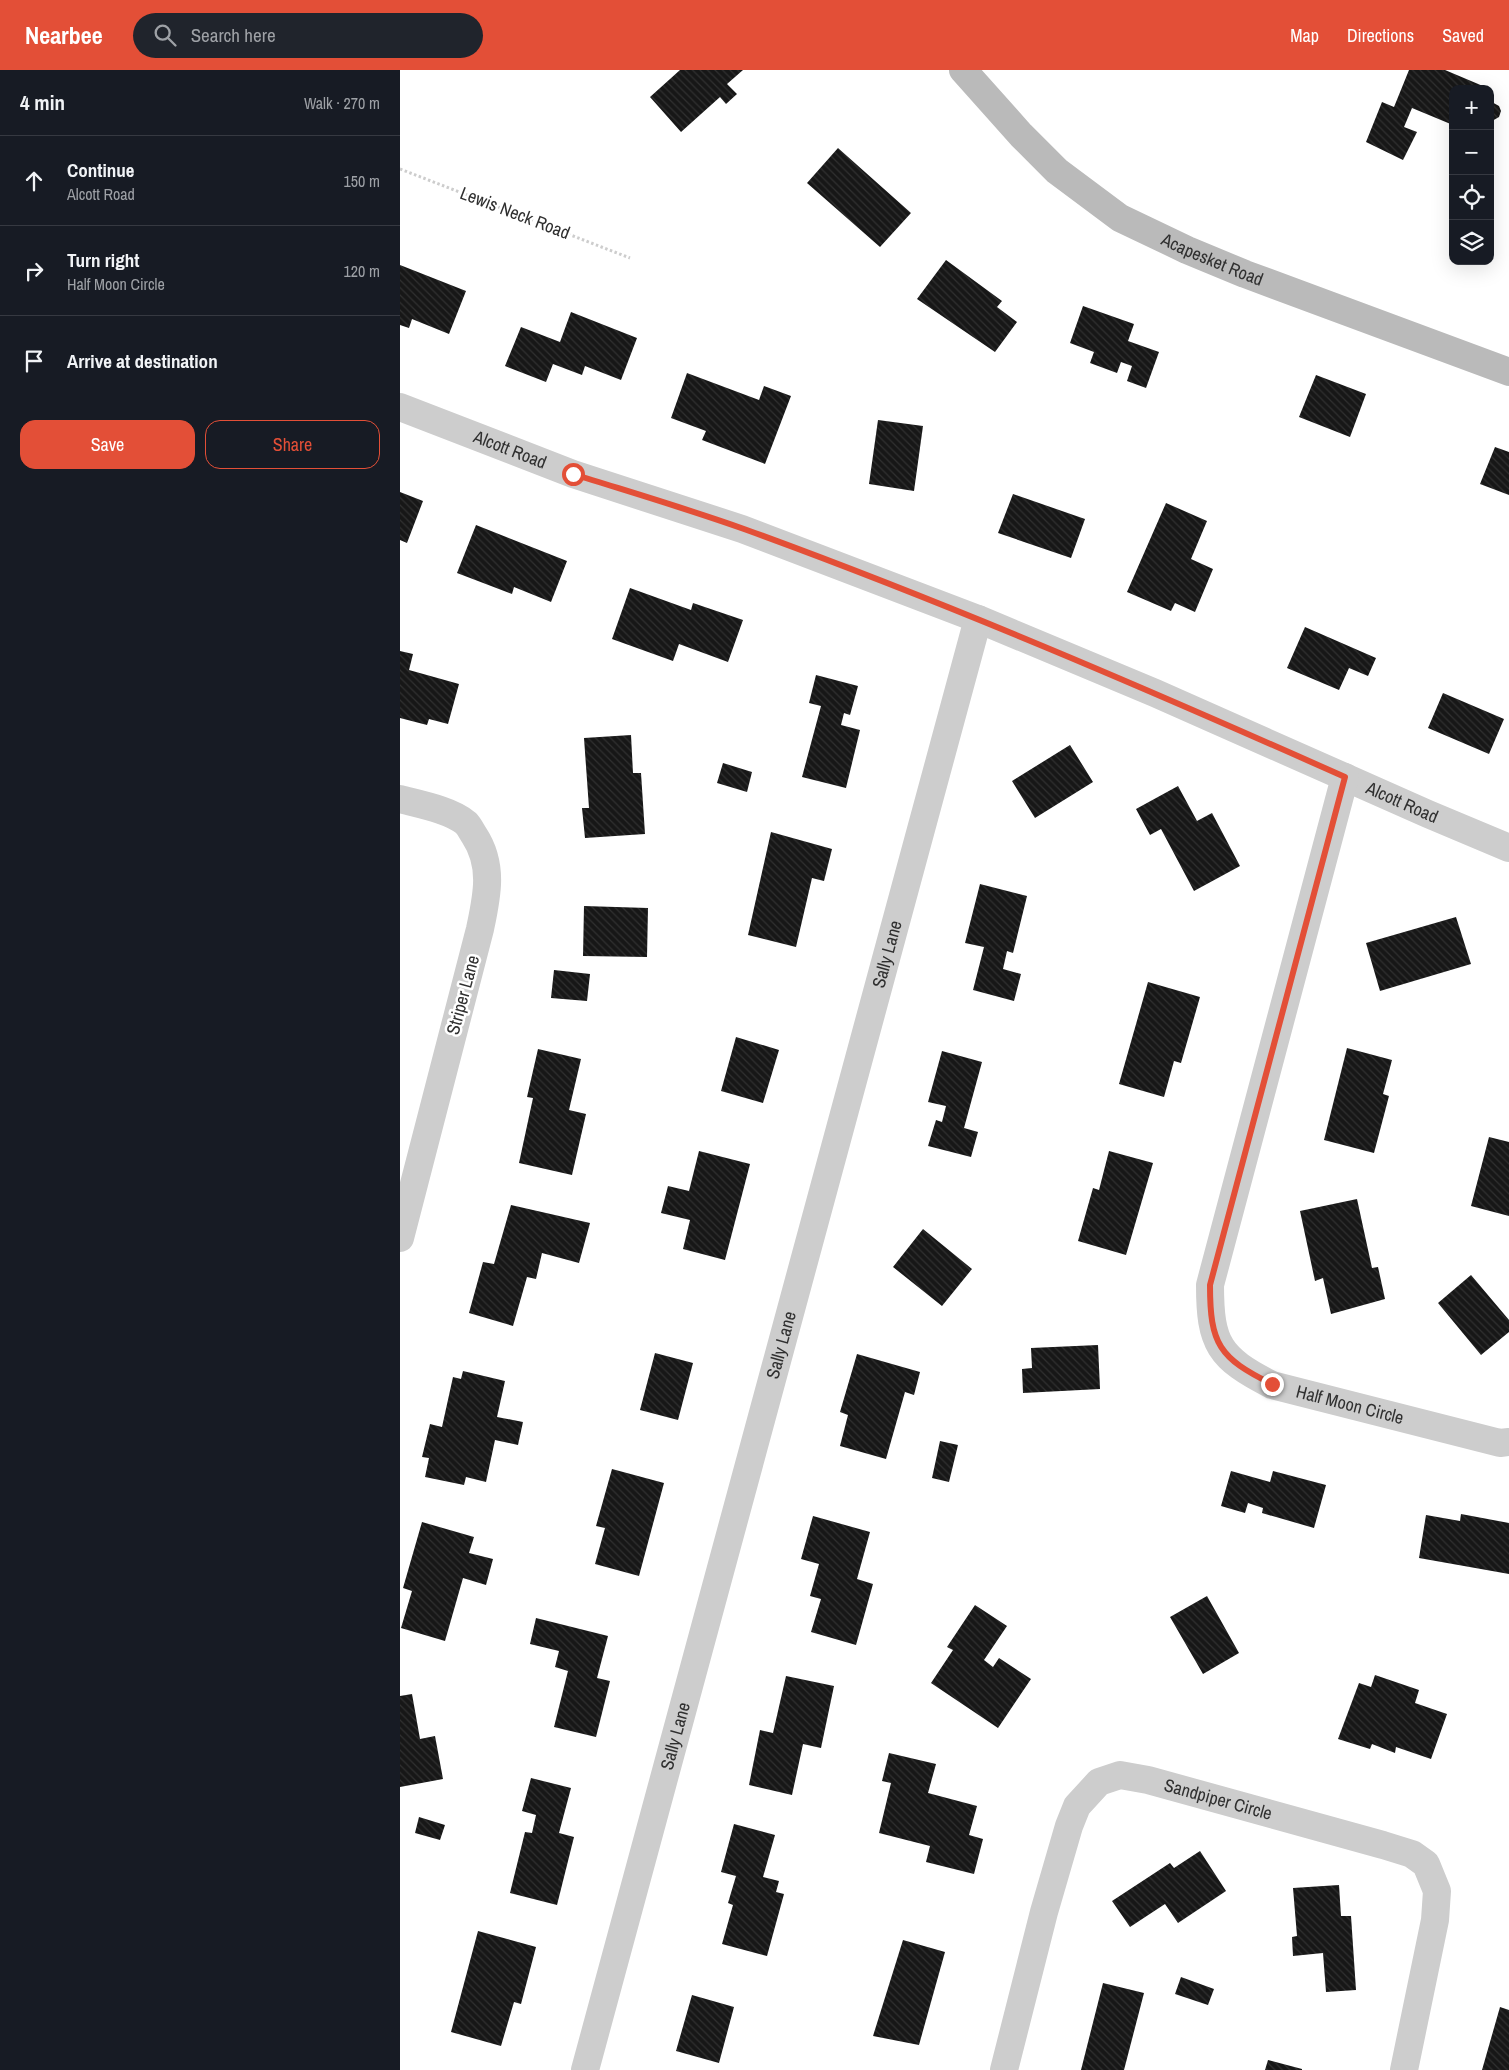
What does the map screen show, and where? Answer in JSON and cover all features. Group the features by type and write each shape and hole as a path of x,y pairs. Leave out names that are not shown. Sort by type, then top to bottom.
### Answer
{"main road":[{"name":"Acapesket Road","path":"962,70 1021,135 1057,171 1120,218 1187,250 1245,274 1509,372"}],"street":[{"name":"Alcott Road","path":"400,407 573,474 742,528 978,619 1155,693 1509,848"},
{"name":"Sally Lane","path":"585,2070 978,619"},
{"name":"Half Moon Circle","path":"1345,777 1210,1285 1210,1315 1214,1333 1227,1356 1252,1374 1272,1384 1500,1443 1509,1442"},
{"name":"Striper Lane","path":"400,799 438,809 466,823 483,848 488,872 486,901 480,929 400,1238"},
{"name":"Sandpiper Circle","path":"1004,2070 1044,1912 1069,1826 1077,1806 1099,1782 1120,1775 1148,1780 1383,1845 1412,1854 1426,1864 1437,1891 1435,1920 1404,2070"}],"path":[{"name":"Lewis Neck Road","path":"400,168 630,258"}],"building":[{"path":"680,70 743,70 727,84 737,94 726,104 720,97 681,132 650,97"},
{"path":"1409,70 1445,70 1481,85 1449,85 1449,123 1412,108 1404,127 1417,132 1403,160 1366,142 1382,102 1394,107"},
{"path":"1494,103 1499,106 1501,111 1499,117 1494,120"},
{"path":"838,148 911,213 880,247 807,183"},
{"path":"946,260 1002,301 997,307 1017,322 995,352 917,299"},
{"path":"400,265 466,291 449,334 412,319 409,328 400,325"},
{"path":"1083,306 1134,324 1128,341 1159,352 1146,388 1127,381 1132,366 1121,362 1117,373 1090,363 1094,352 1070,343"},
{"path":"571,312 637,338 621,380 585,366 582,375 553,364 546,382 505,366 521,327 560,342"},
{"path":"687,373 759,400 764,386 791,396 765,464 702,440 706,431 671,418"},
{"path":"1316,375 1366,394 1350,437 1299,417"},
{"path":"878,420 923,426 914,491 869,484"},
{"path":"1495,447 1509,452 1509,495 1480,484"},
{"path":"400,492 423,501 407,543 400,540"},
{"path":"1013,494 1085,519 1071,558 998,533"},
{"path":"1166,503 1207,521 1191,559 1213,569 1195,612 1175,603 1171,611 1127,592"},
{"path":"476,525 567,561 551,602 514,587 512,594 457,573"},
{"path":"630,588 691,610 693,603 743,620 728,662 679,644 673,661 612,639"},
{"path":"1305,627 1376,658 1368,676 1349,668 1339,690 1287,668"},
{"path":"400,651 413,654 409,670 459,684 448,724 429,719 427,725 400,718"},
{"path":"816,675 858,686 850,715 844,713 841,725 860,730 846,788 802,777 821,706 809,703"},
{"path":"1443,693 1504,719 1489,754 1428,728"},
{"path":"631,735 633,773 641,773 645,834 585,838 582,808 589,808 584,738"},
{"path":"1070,745 1093,782 1035,818 1012,781"},
{"path":"723,763 752,772 747,792 717,783"},
{"path":"1178,786 1197,821 1212,813 1240,866 1194,891 1161,829 1150,835 1136,809"},
{"path":"771,832 832,849 824,881 812,878 796,947 748,935"},
{"path":"980,884 1027,896 1013,953 1007,951 1003,969 1021,974 1014,1001 973,990 984,947 965,943"},
{"path":"584,906 648,908 647,957 583,956"},
{"path":"1456,917 1471,964 1380,991 1366,943"},
{"path":"554,970 590,974 587,1001 551,998"},
{"path":"1148,982 1200,997 1181,1063 1174,1061 1164,1097 1119,1084"},
{"path":"736,1037 779,1050 763,1103 721,1091"},
{"path":"1347,1048 1392,1060 1383,1094 1389,1096 1374,1153 1324,1140"},
{"path":"538,1049 581,1059 569,1110 586,1114 572,1175 519,1163 533,1098 527,1097"},
{"path":"942,1051 982,1062 964,1128 978,1132 971,1157 928,1146 936,1120 942,1122 946,1106 928,1102"},
{"path":"1489,1137 1509,1142 1509,1216 1471,1206"},
{"path":"699,1151 750,1164 725,1260 683,1249 690,1220 661,1213 668,1186 689,1191"},
{"path":"1109,1151 1153,1163 1126,1255 1078,1241 1093,1188 1099,1190"},
{"path":"1357,1199 1372,1268 1378,1267 1385,1299 1331,1314 1323,1278 1315,1281 1300,1211"},
{"path":"511,1205 590,1223 579,1263 542,1253 536,1279 527,1277 513,1326 469,1313 483,1262 494,1264"},
{"path":"923,1229 972,1269 942,1306 893,1267"},
{"path":"1471,1275 1509,1320 1509,1332 1481,1355 1438,1303"},
{"path":"1098,1345 1100,1389 1023,1393 1022,1369 1032,1368 1031,1348"},
{"path":"655,1353 693,1363 678,1420 640,1410"},
{"path":"857,1354 920,1372 914,1395 905,1392 886,1459 840,1446 848,1415 840,1412"},
{"path":"463,1371 505,1381 497,1417 523,1422 518,1445 495,1440 486,1482 466,1477 464,1485 425,1477 429,1458 422,1457 430,1424 442,1427 453,1377 461,1379"},
{"path":"940,1441 958,1445 949,1482 932,1478"},
{"path":"612,1469 664,1483 639,1576 595,1564 605,1528 596,1526"},
{"path":"1231,1471 1270,1482 1273,1471 1326,1485 1314,1528 1262,1513 1263,1508 1248,1503 1245,1513 1221,1506"},
{"path":"1461,1514 1509,1523 1509,1574 1419,1558 1426,1515 1460,1521"},
{"path":"813,1516 870,1532 857,1579 873,1584 856,1645 811,1632 821,1599 810,1596 819,1564 801,1559"},
{"path":"422,1522 474,1537 469,1553 493,1559 486,1585 463,1578 445,1641 401,1628 412,1591 403,1588"},
{"path":"1207,1596 1239,1653 1203,1674 1170,1617"},
{"path":"975,1605 1007,1626 984,1660 993,1667 999,1658 1031,1679 998,1728 931,1683 953,1650 947,1647"},
{"path":"536,1618 608,1636 597,1678 610,1681 596,1737 554,1727 568,1671 555,1667 559,1651 530,1644"},
{"path":"1375,1675 1419,1690 1415,1703 1447,1714 1431,1759 1396,1747 1395,1753 1372,1744 1370,1749 1338,1739 1359,1683 1371,1687"},
{"path":"786,1676 834,1686 821,1748 803,1744 792,1795 749,1785 760,1730 773,1733"},
{"path":"412,1694 420,1739 435,1736 443,1779 400,1787 400,1696"},
{"path":"889,1753 936,1764 928,1793 977,1806 969,1835 983,1839 974,1874 926,1862 930,1846 879,1833 891,1783 882,1781"},
{"path":"531,1778 571,1788 559,1833 574,1837 557,1905 510,1893 525,1832 532,1833 536,1815 522,1811"},
{"path":"419,1817 445,1825 440,1840 415,1833"},
{"path":"734,1824 775,1835 763,1877 779,1881 776,1892 784,1894 767,1956 722,1944 733,1905 728,1903 736,1876 721,1872"},
{"path":"1200,1851 1226,1891 1178,1923 1165,1904 1130,1927 1112,1901 1170,1863 1174,1868"},
{"path":"1339,1885 1341,1916 1351,1916 1356,1990 1326,1992 1323,1953 1293,1956 1292,1937 1297,1936 1293,1888"},
{"path":"478,1931 536,1947 521,2004 514,2002 501,2046 451,2032"},
{"path":"903,1940 945,1952 919,2045 873,2036"},
{"path":"1181,1977 1214,1989 1208,2005 1175,1994"},
{"path":"1103,1983 1144,1993 1124,2070 1081,2070"},
{"path":"692,1995 734,2007 719,2063 676,2051"},
{"path":"1500,2007 1509,2010 1509,2070 1482,2070"},
{"path":"1268,2060 1302,2069 1302,2070 1265,2070"}],"route":[{"path":"573,474 742,528 978,619 1155,693 1345,777 1210,1285 1210,1315 1214,1333 1227,1356 1252,1374 1272,1384"}]}
